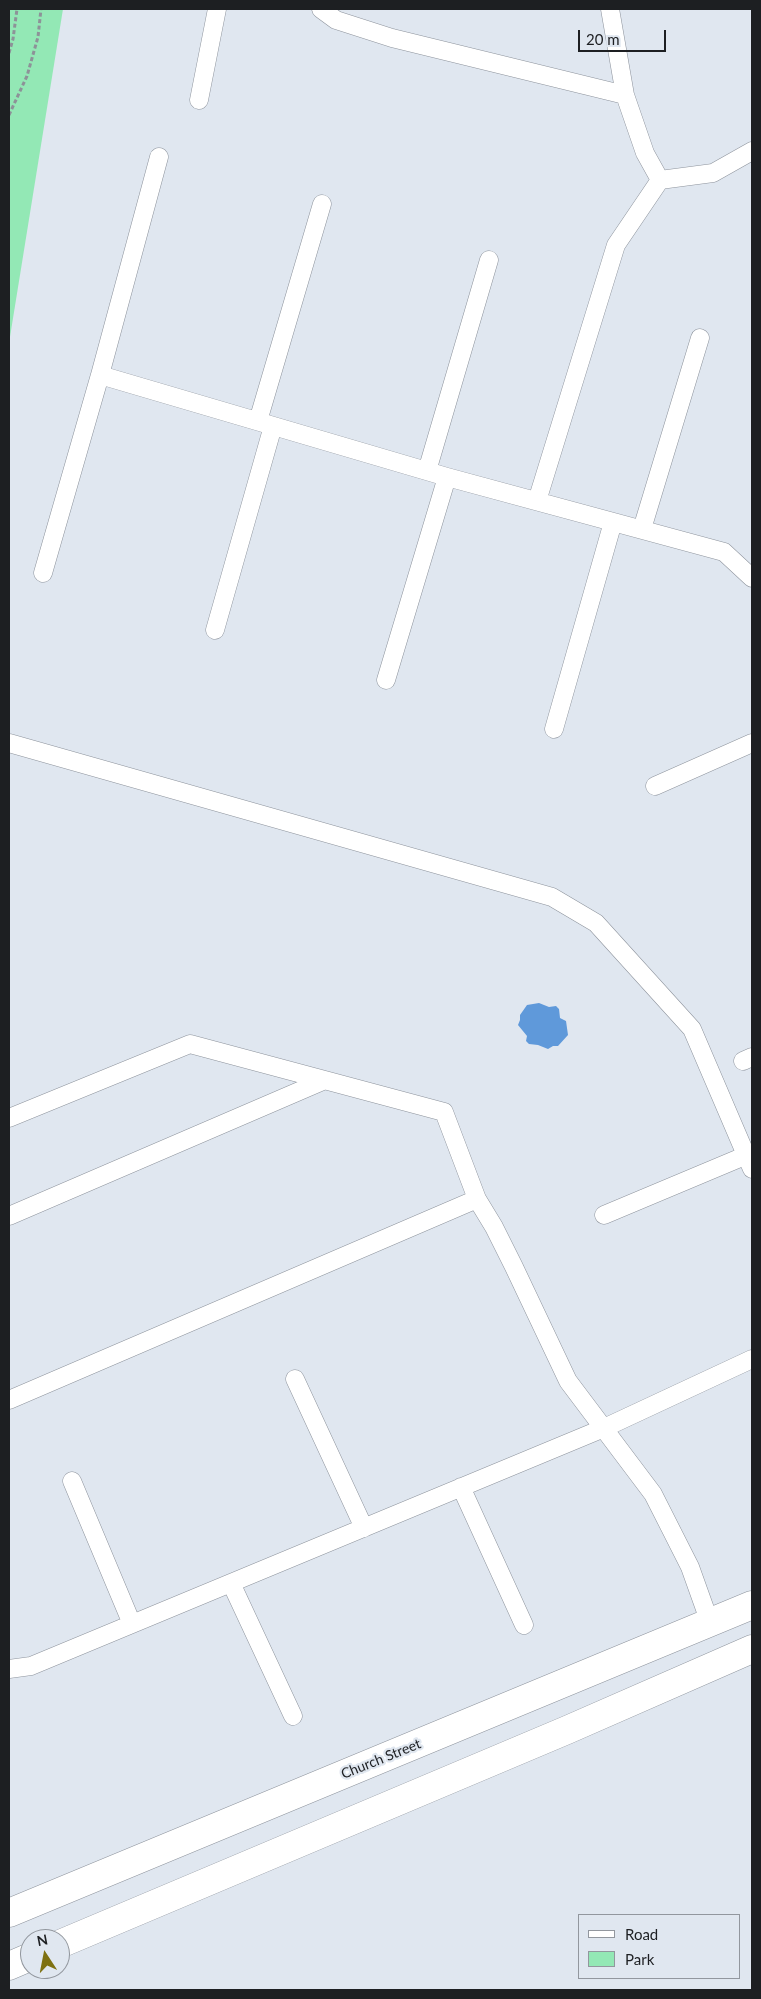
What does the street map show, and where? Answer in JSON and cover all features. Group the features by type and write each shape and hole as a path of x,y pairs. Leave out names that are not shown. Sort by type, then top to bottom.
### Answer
{"main road":[{"name":"Church Street","path":"9,1913 752,1605"},
{"path":"70,1940 567,1730 752,1649"}],"lane":[{"path":"199,100 217,9"},
{"path":"321,9 336,20 392,38 625,95"},
{"path":"610,9 625,95 645,153 660,180"},
{"path":"536,501 616,245 660,180 713,173 752,151"},
{"path":"42,573 100,375 159,157"},
{"path":"214,630 322,204"},
{"path":"427,471 489,260"},
{"path":"642,530 700,338"},
{"path":"100,375 447,477 724,552 752,578"},
{"path":"386,680 447,477"},
{"path":"554,729 613,522"},
{"path":"9,743 552,897 596,923 692,1029 749,1162 604,1215"},
{"path":"655,786 752,743"},
{"path":"9,1118 190,1044 444,1112 477,1199 514,1266 568,1382 653,1494 690,1567 710,1623"},
{"path":"9,1216 325,1080"},
{"path":"9,1400 477,1199"},
{"path":"9,1669 31,1666 604,1428 752,1359"},
{"path":"295,1379 364,1528"},
{"path":"72,1481 132,1624"},
{"path":"461,1487 524,1625"},
{"path":"231,1583 293,1716"}],"path":[{"path":"9,53 17,9"},
{"path":"9,115 27,76 38,37 41,9"}],"green space":[{"path":"9,9 63,9 9,343"}],"water":[{"path":"539,1003 549,1007 556,1006 559,1009 560,1018 566,1021 568,1035 558,1046 548,1049 529,1044 526,1041 527,1036 518,1025 520,1015 527,1005"}]}
